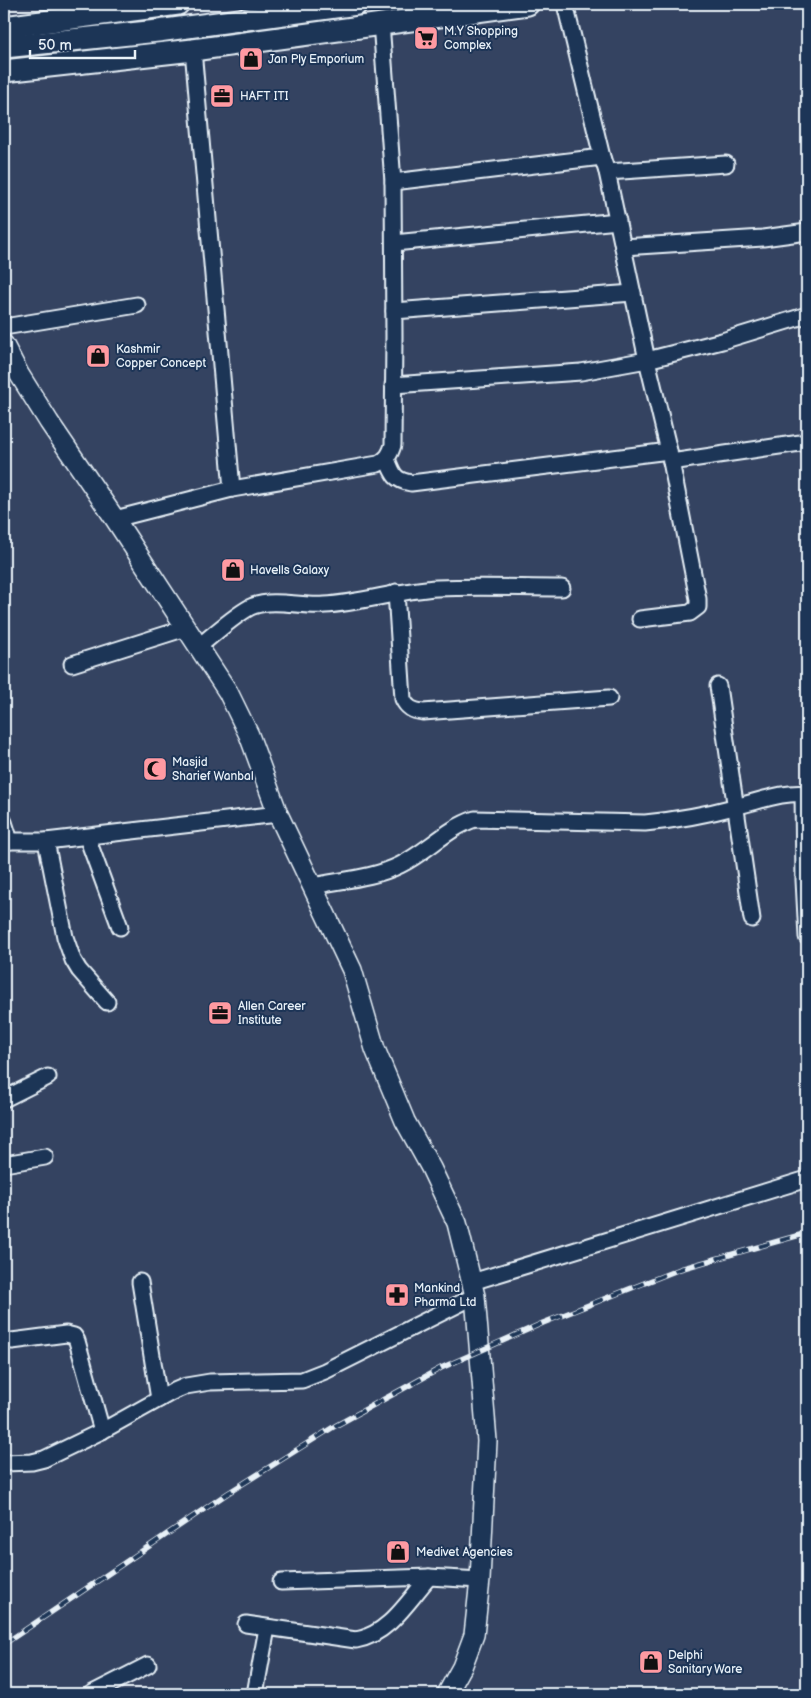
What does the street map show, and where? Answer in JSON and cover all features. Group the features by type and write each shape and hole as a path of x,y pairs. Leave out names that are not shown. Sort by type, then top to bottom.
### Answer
{"highway":[{"path":"4,27 178,4"},
{"path":"4,46 140,33 357,4"},
{"path":"4,71 193,50 528,4"}],"main road":[{"path":"4,345 19,374 49,422 228,692 249,735 278,814 314,886 352,970 375,1049 392,1092 457,1223 473,1289 488,1442 480,1580 474,1635 462,1667 447,1694"}],"street":[{"path":"565,4 618,221 647,360 670,457 698,599 698,607 690,613 640,619"},
{"path":"115,519 232,489 378,464 387,459 393,445 394,243 393,182 381,23"},
{"path":"193,50 232,489"},
{"path":"393,182 602,157"},
{"path":"607,172 726,164"},
{"path":"394,243 618,221"},
{"path":"623,247 763,238 807,232"},
{"path":"394,311 633,293"},
{"path":"4,328 137,305"},
{"path":"393,385 580,372 647,360 722,341 807,314"},
{"path":"387,459 393,474 402,482 411,483 807,442"},
{"path":"198,647 253,606 274,603 325,606 396,592 436,588 562,588"},
{"path":"396,592 403,699 410,708 417,712 608,698"},
{"path":"72,664 186,628"},
{"path":"718,686 752,920"},
{"path":"314,886 386,871 402,864 424,850 455,827 476,819 646,823 736,807 786,794 805,794 804,880 807,937"},
{"path":"4,822 7,841 46,841 278,814"},
{"path":"87,837 120,927"},
{"path":"46,841 66,937 73,960 79,970 107,1002"},
{"path":"4,1099 48,1077"},
{"path":"4,1164 45,1156"},
{"path":"4,1463 32,1462 44,1459 102,1431 186,1386 210,1382 302,1380 325,1371 473,1289 807,1179"},
{"path":"140,1282 160,1399"},
{"path":"12,1341 66,1334 74,1336 102,1431"},
{"path":"246,1624 356,1640 367,1638 382,1630 391,1622 429,1577"},
{"path":"281,1582 429,1577 480,1580"},
{"path":"256,1694 267,1628"},
{"path":"92,1694 148,1666"}],"railway":[{"path":"4,1644 228,1493 335,1426 441,1368 543,1323 680,1269 807,1233"}],"place":[{"name":"M.Y Shopping Complex","path":"426,38"},
{"name":"Jan Ply Emporium","path":"251,59"},
{"name":"HAFT ITI","path":"222,96"},
{"name":"Kashmir Copper Concept","path":"98,356"},
{"name":"Havells Galaxy","path":"233,570"},
{"name":"Masjid Sharief Wanbal","path":"155,769"},
{"name":"Allen Career Institute","path":"220,1013"},
{"name":"Mankind Pharma Ltd","path":"397,1295"},
{"name":"Medivet Agencies","path":"398,1552"},
{"name":"Delphi Sanitary Ware","path":"651,1662"}]}
